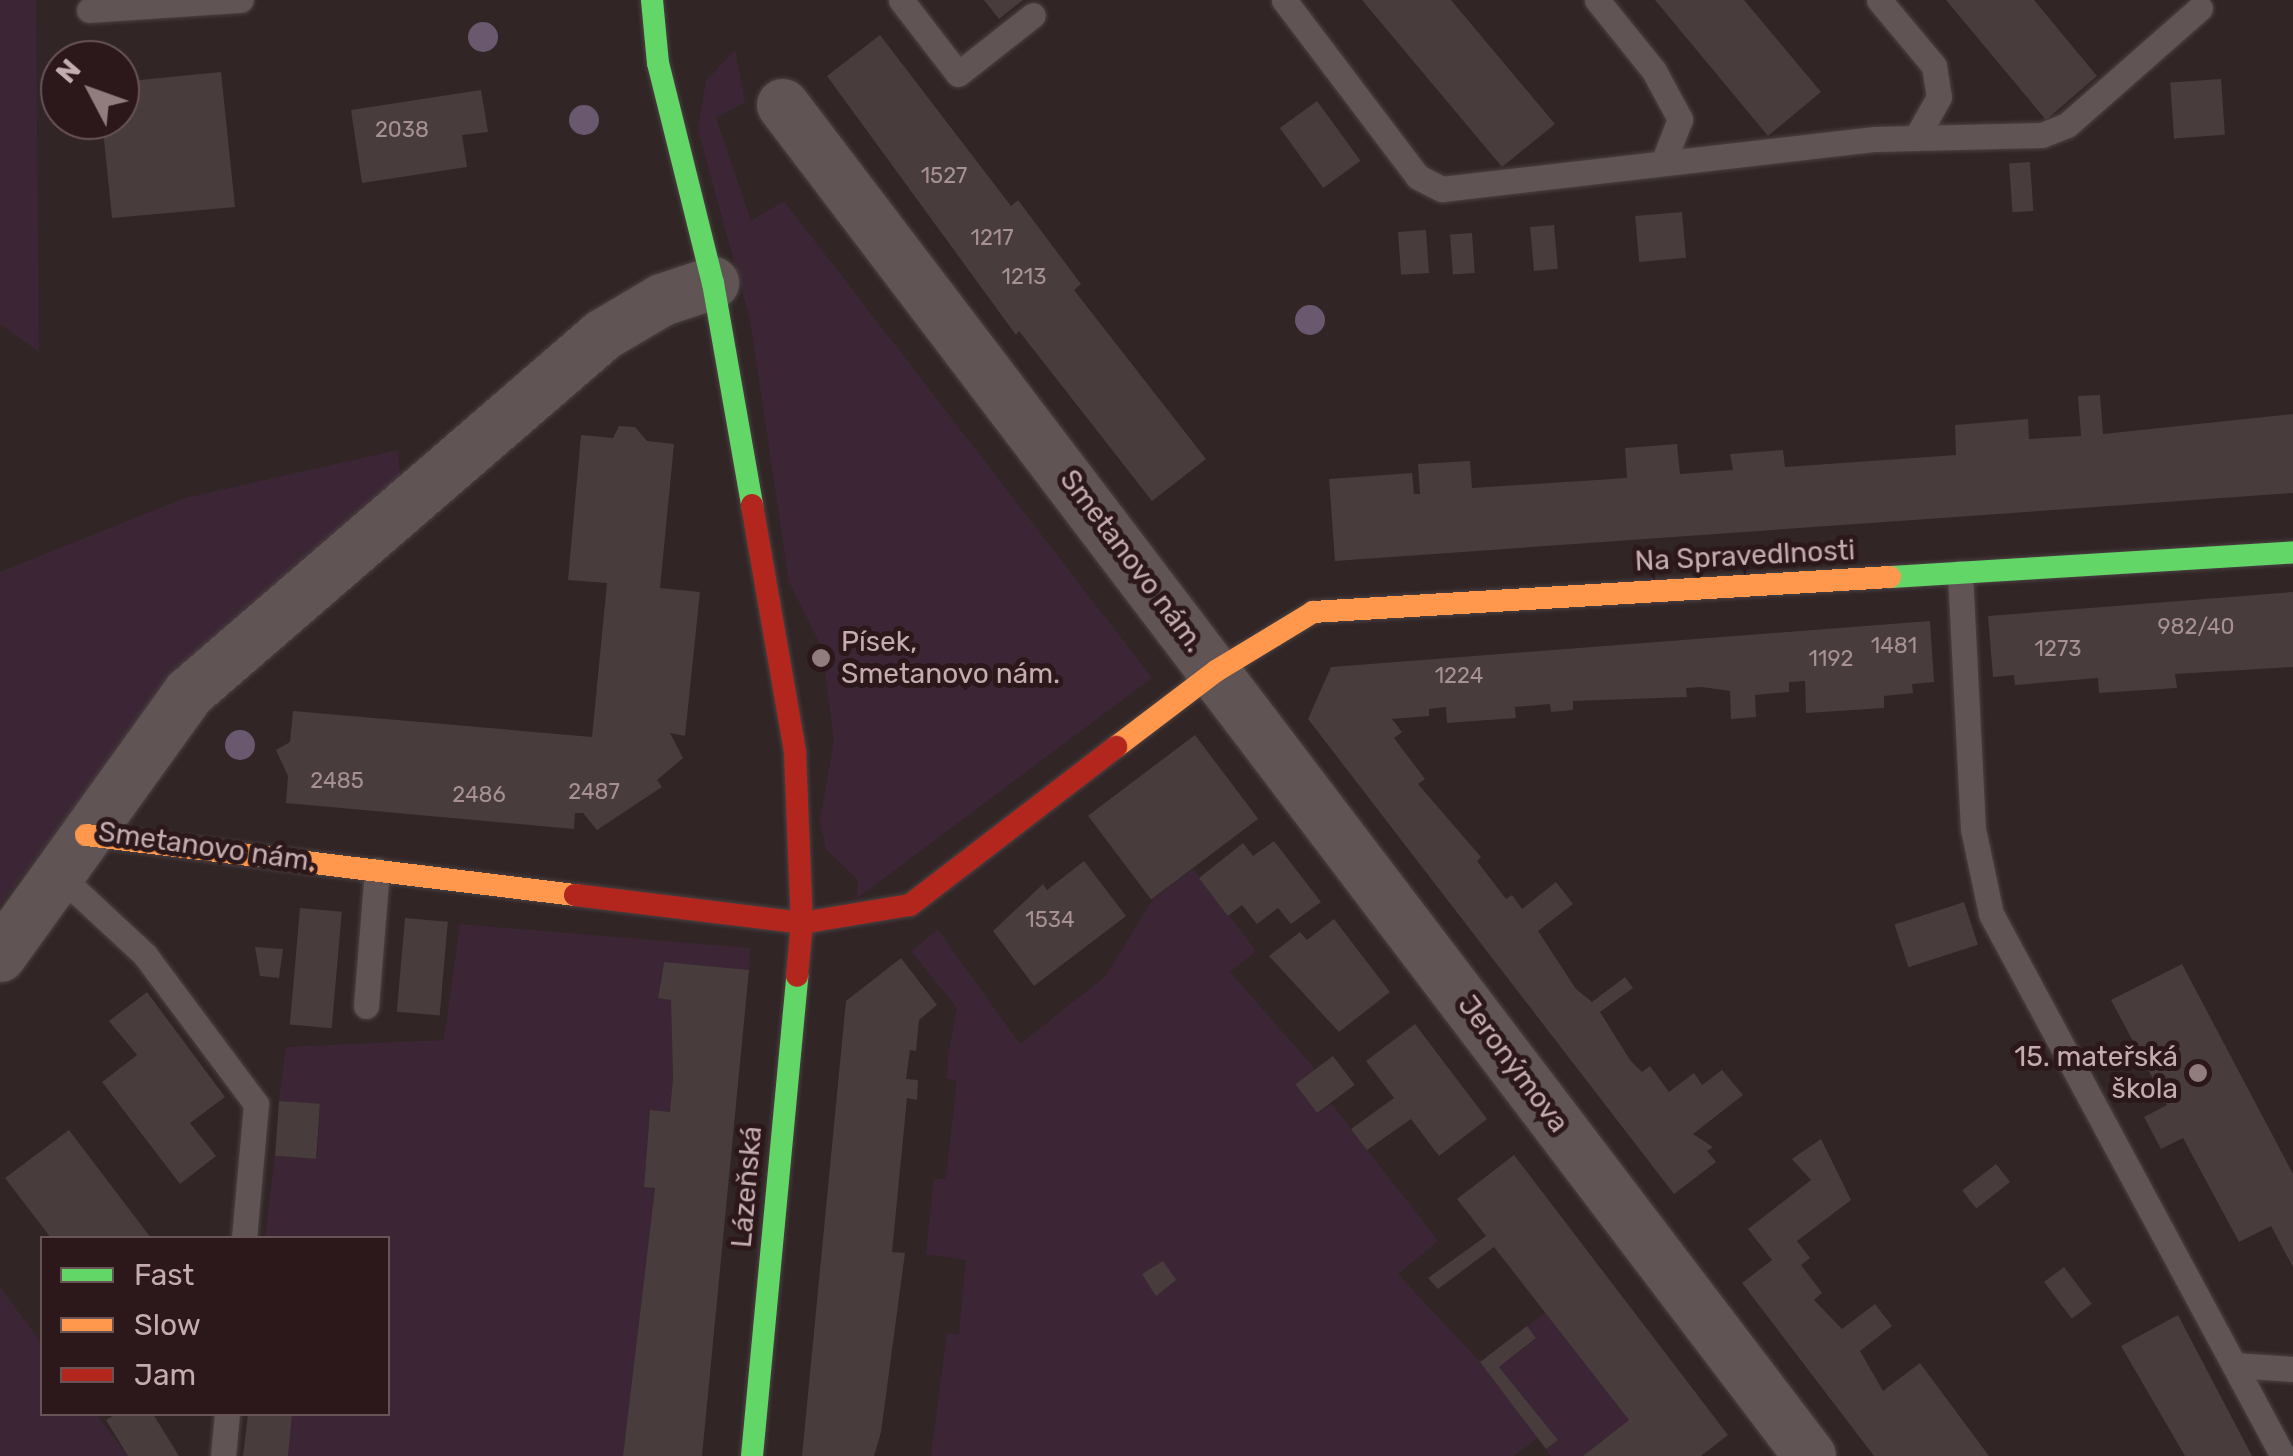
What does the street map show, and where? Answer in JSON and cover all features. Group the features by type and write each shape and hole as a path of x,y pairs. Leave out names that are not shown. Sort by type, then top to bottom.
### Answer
{"street":[{"path":"652,0 658,63 714,283 795,752 802,923"},
{"name":"Smetanovo nám.","path":"73,855 376,870 802,923 910,906 1216,671 783,106"},
{"name":"Smetanovo nám.","path":"73,855 189,693 248,640 603,335 662,300 714,283"},
{"name":"Na Spravedlnosti","path":"1216,671 1313,612 2293,552"},
{"name":"Jeronýmova","path":"1216,671 1791,1449"},
{"path":"0,956 73,855"},
{"name":"Lázeňská","path":"752,1456 802,923"}],"lane":[{"path":"89,10 240,0"},
{"path":"901,0 958,74 1034,15"},
{"path":"1284,0 1418,177 1442,189 1916,138 2019,137 2067,125 2200,8"},
{"path":"1597,0 1654,71 1680,119 1663,164"},
{"path":"1879,0 1934,66 1939,97 1916,138"},
{"path":"1960,573 1973,829 1991,914 2283,1456"},
{"path":"73,855 256,1104 244,1236"},
{"path":"366,1006 376,870"},
{"path":"2234,1365 2293,1369"},
{"path":"222,1456 227,1416"}],"shaded area":[{"path":"0,0 36,0 39,352 0,324"},
{"path":"735,50 745,102 716,118 751,221 784,201 1152,678 856,899 858,880 826,849 820,821 834,741 822,648 789,582 750,319 698,130 706,81"},
{"path":"398,450 401,488 154,703 0,905 0,572 185,498"},
{"path":"1193,869 1256,951 1230,972 1315,1069 1296,1085 1318,1113 1332,1104 1438,1241 1398,1274 1480,1362 1538,1438 1514,1456 931,1456 947,1333 959,1334 966,1260 926,1254 934,1179 946,1179 957,1080 947,1079 948,1055 957,1008 911,951 938,930 1020,1044 1106,976 1153,899"},
{"path":"460,924 750,948 749,970 664,962 661,974 658,998 671,1000 673,1077 670,1112 650,1110 644,1186 655,1188 623,1456 288,1456 292,1416 390,1416 390,1236 265,1236 275,1156 317,1158 320,1104 279,1101 286,1047 444,1040"},
{"path":"0,1287 40,1341 40,1416 98,1416 128,1456 0,1456"},
{"path":"1547,1312 1629,1420 1583,1456 1551,1456 1546,1449 1557,1439 1499,1367 1536,1339 1527,1326"}],"building":[{"path":"984,0 1023,0 999,19"},
{"path":"1362,0 1451,0 1555,124 1502,167"},
{"path":"1655,0 1744,0 1821,92 1768,136"},
{"path":"1946,0 2034,0 2097,76 2046,120"},
{"path":"880,35 1011,206 1018,200 1081,284 1074,290 1206,459 1152,501 1019,331 1016,335 827,76"},
{"path":"221,72 235,207 112,218 104,140 140,140 140,80"},
{"path":"2221,79 2225,135 2174,138 2170,83"},
{"path":"481,90 488,132 462,135 467,167 362,183 351,110"},
{"path":"1317,101 1360,161 1323,188 1280,128"},
{"path":"2030,162 2033,211 2012,212 2009,163"},
{"path":"1682,212 1686,258 1639,262 1635,216"},
{"path":"1554,225 1558,269 1534,271 1530,227"},
{"path":"1426,230 1429,273 1401,275 1398,232"},
{"path":"1472,233 1475,273 1453,274 1450,235"},
{"path":"2100,395 2103,434 2293,414 2293,493 1335,561 1329,479 1412,473 1414,494 1420,494 1418,464 1470,461 1472,488 1627,478 1625,448 1677,444 1680,474 1733,470 1730,454 1783,450 1785,467 1956,455 1955,425 2028,419 2029,439 2081,436 2078,396"},
{"path":"619,426 635,427 647,441 674,444 660,588 700,592 685,736 670,733 683,758 657,780 662,787 597,830 583,813 575,813 574,829 286,803 288,776 276,750 290,742 293,711 592,737 607,583 568,580 581,435 613,438"},
{"path":"2293,592 2293,667 2175,674 2177,688 2099,693 2098,678 2015,685 2014,675 1993,677 1988,616"},
{"path":"1930,621 1934,682 1912,684 1913,693 1884,696 1884,708 1806,713 1805,681 1789,682 1789,692 1755,695 1756,717 1731,719 1730,691 1702,687 1686,688 1687,697 1573,701 1573,710 1551,712 1550,704 1515,707 1516,718 1447,723 1446,707 1429,709 1429,716 1392,719 1402,732 1394,738 1425,779 1418,784 1481,857 1477,861 1506,899 1512,895 1522,909 1556,882 1573,904 1538,931 1576,989 1592,1002 1625,977 1633,988 1600,1012 1630,1060 1642,1072 1650,1066 1669,1092 1694,1073 1702,1085 1722,1070 1743,1095 1693,1134 1713,1147 1707,1151 1716,1162 1674,1194 1308,719 1331,667"},
{"path":"1195,735 1258,819 1151,899 1088,816"},
{"path":"1274,841 1321,902 1291,924 1278,908 1257,924 1242,905 1228,916 1199,878 1243,843 1253,856"},
{"path":"1084,861 1126,916 1034,986 993,931 1043,884 1047,890"},
{"path":"1964,902 1978,945 1908,967 1895,925"},
{"path":"300,908 342,912 332,1028 290,1025"},
{"path":"405,918 448,922 440,1015 397,1012"},
{"path":"1334,919 1390,992 1339,1032 1269,956 1300,932 1307,940"},
{"path":"255,947 283,949 279,978 260,976"},
{"path":"901,958 937,1005 919,1020 916,1051 910,1050 906,1079 918,1080 917,1100 907,1098 892,1252 905,1253 881,1432 874,1456 802,1456 846,1001"},
{"path":"664,962 749,970 702,1456 623,1456 655,1188 644,1187 650,1110 670,1112 673,1077 671,1000 658,998"},
{"path":"2182,964 2293,1174 2293,1267 2271,1226 2239,1242 2183,1138 2161,1149 2144,1117 2167,1105 2111,1000"},
{"path":"147,992 225,1097 190,1123 216,1156 180,1184 102,1082 137,1055 109,1021"},
{"path":"1415,1024 1487,1119 1439,1156 1411,1119 1367,1150 1351,1129 1394,1098 1366,1061"},
{"path":"1333,1056 1355,1085 1317,1113 1295,1084"},
{"path":"279,1101 320,1104 316,1159 275,1156"},
{"path":"69,1130 149,1236 49,1236 5,1178"},
{"path":"1821,1139 1851,1200 1797,1241 1810,1258 1801,1265 1822,1293 1814,1300 1842,1329 1875,1304 1892,1326 1860,1351 1883,1391 1920,1363 1989,1456 1874,1456 1742,1283 1772,1260 1748,1229 1811,1180 1792,1159"},
{"path":"1514,1155 1728,1435 1701,1456 1583,1456 1629,1420 1494,1247 1438,1289 1428,1278 1486,1236 1457,1199"},
{"path":"1996,1164 2010,1182 1976,1209 1962,1190"},
{"path":"1163,1261 1176,1280 1156,1296 1142,1274"},
{"path":"2064,1267 2092,1304 2072,1319 2044,1282"},
{"path":"2178,1315 2252,1456 2185,1456 2121,1346"},
{"path":"1527,1326 1536,1338 1499,1367 1558,1440 1546,1449 1480,1362"},
{"path":"113,1416 154,1416 179,1456 128,1456 106,1420"},
{"path":"248,1416 292,1416 288,1456 243,1456"}],"traffic: fast":[{"path":"652,0 658,63 713,283 752,505"},
{"path":"1890,577 2293,552"},
{"path":"752,1456 797,976"}],"traffic: slow":[{"path":"1116,747 1216,671 1313,612 1890,577"},
{"path":"86,835 575,895"}],"traffic: jam":[{"path":"752,505 795,752 802,923 797,976"},
{"path":"575,895 802,923 910,905 1116,747"}],"place":[{"name":"Písek, Smetanovo nám.","path":"821,658"},
{"name":"15. mateřská škola","path":"2198,1073"}]}
